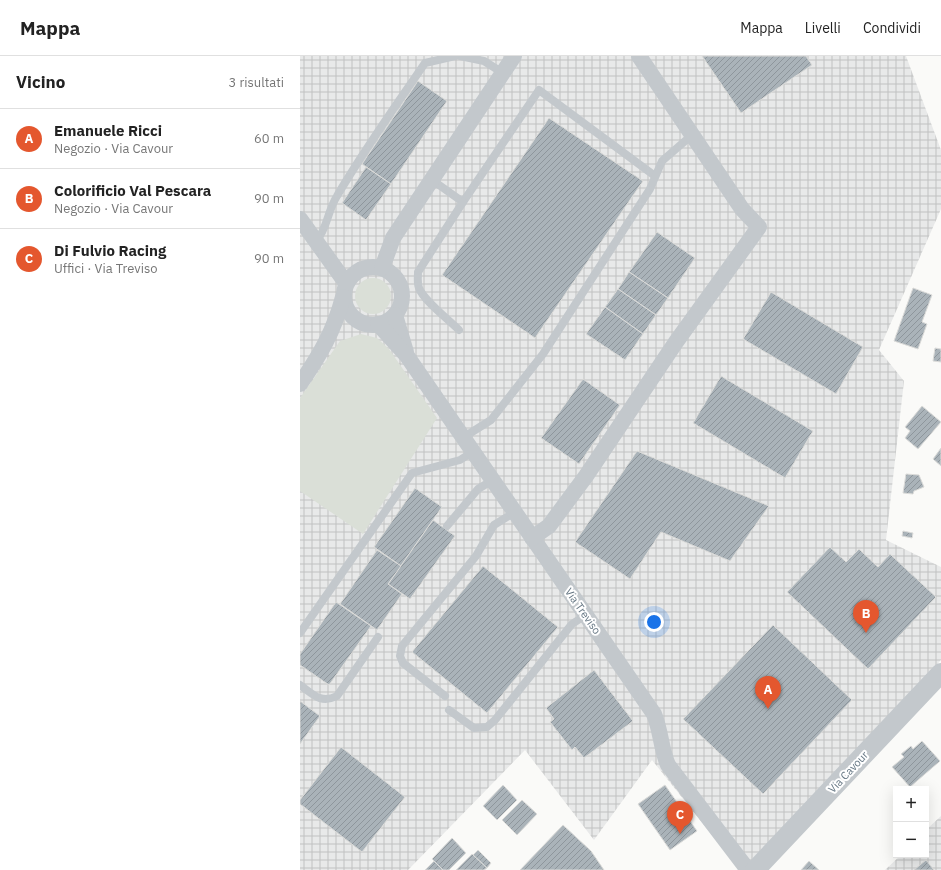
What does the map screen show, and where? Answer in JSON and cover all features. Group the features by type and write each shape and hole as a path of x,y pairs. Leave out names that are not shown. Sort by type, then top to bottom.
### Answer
{"street":[{"path":"382,268 393,238 514,56"},
{"path":"532,538 549,526 586,476 676,342 759,227 742,209 638,56"},
{"path":"300,219 316,242 344,290 345,307 359,322 368,325 387,321 395,315 401,302 401,288 394,275 382,268 365,267 357,271 344,290 338,319 325,347 300,382"},
{"name":"Via Treviso","path":"395,315 407,356"},
{"path":"325,347 343,330 359,322"},
{"name":"Via Treviso","path":"378,324 407,356 654,714 659,726 663,753 668,765 748,870"},
{"name":"Via Cavour","path":"754,870 941,673"}],"lane":[{"path":"316,242 324,232 330,207 357,162 425,63 455,56"},
{"path":"460,56 484,61 503,73"},
{"path":"459,330 425,297 419,288 418,272 539,90 655,176"},
{"path":"464,437 491,420 543,354 650,189 662,161 692,135"},
{"path":"432,180 464,202"},
{"path":"300,633 412,473 460,460 474,451"},
{"path":"447,526 478,489 493,480"},
{"path":"446,696 403,663 400,656 402,646 476,556 494,525 515,512"},
{"path":"449,710 474,728 486,727 495,720 572,624 586,615"},
{"path":"300,685 321,700 330,700 337,696 378,637"}],"shaded area":[{"path":"300,56 906,56 941,150 941,209 879,350 904,381 886,540 941,567 941,660 742,870 740,870 652,760 594,840 525,750 408,870 300,870"},
{"path":"376,278 386,283 390,289 390,303 386,309 380,313 370,314 360,309 356,303 355,293 360,283 366,279"},
{"path":"361,334 377,338 389,349 437,418 363,534 300,491 300,398 340,341"},
{"path":"941,816 941,870 885,870 898,858 929,858 929,827"}],"building":[{"path":"702,56 806,56 812,65 741,113"},
{"path":"418,81 447,101 391,184 362,164"},
{"path":"549,118 643,181 535,338 442,275"},
{"path":"366,167 391,184 366,220 342,203"},
{"path":"657,232 695,258 668,298 629,272"},
{"path":"629,272 668,298 656,315 618,289"},
{"path":"913,288 932,295 922,322 927,324 918,349 894,341"},
{"path":"618,289 656,315 643,334 605,307"},
{"path":"771,292 863,347 836,394 743,339"},
{"path":"605,307 643,334 625,360 586,334"},
{"path":"935,348 941,349 941,362 933,361"},
{"path":"721,376 813,431 785,478 693,423"},
{"path":"583,379 620,405 579,464 541,438"},
{"path":"922,406 941,422 918,449 905,438 910,431 905,427"},
{"path":"941,448 941,466 933,459"},
{"path":"637,451 769,506 730,561 661,532 630,579 575,542"},
{"path":"906,474 919,475 924,487 914,491 913,494 903,493"},
{"path":"415,488 442,507 401,566 374,547"},
{"path":"433,520 455,536 410,599 388,584"},
{"path":"903,531 913,533 912,538 902,536"},
{"path":"830,547 846,562 859,549 878,567 890,554 936,597 868,669 787,592"},
{"path":"377,550 401,566 388,584 402,594 377,630 340,604"},
{"path":"483,566 558,627 487,713 412,652"},
{"path":"336,602 371,626 329,685 300,665 300,654"},
{"path":"773,625 852,700 763,794 683,719"},
{"path":"594,670 633,721 584,758 575,747 572,750 550,722 554,719 546,708"},
{"path":"300,701 320,716 300,744"},
{"path":"922,741 940,761 911,786 909,786 892,767 904,757 901,754 911,746 913,749"},
{"path":"341,747 405,797 362,852 300,804 300,800"},
{"path":"503,785 517,800 497,820 483,806"},
{"path":"665,785 697,831 670,850 638,804"},
{"path":"522,800 537,814 517,835 502,820"},
{"path":"563,825 591,851 604,870 520,870"},
{"path":"452,838 466,853 449,870 443,870 432,859"},
{"path":"478,850 491,863 487,868 473,855"},
{"path":"472,854 487,868 484,870 456,870"},
{"path":"926,860 934,870 914,870"},
{"path":"434,861 443,870 425,870"},
{"path":"809,861 819,870 801,870"}],"place":[{"name":"Colorificio Val Pescara","path":"866,633"},
{"name":"Emanuele Ricci","path":"768,709"},
{"name":"Di Fulvio Racing","path":"680,834"}]}
